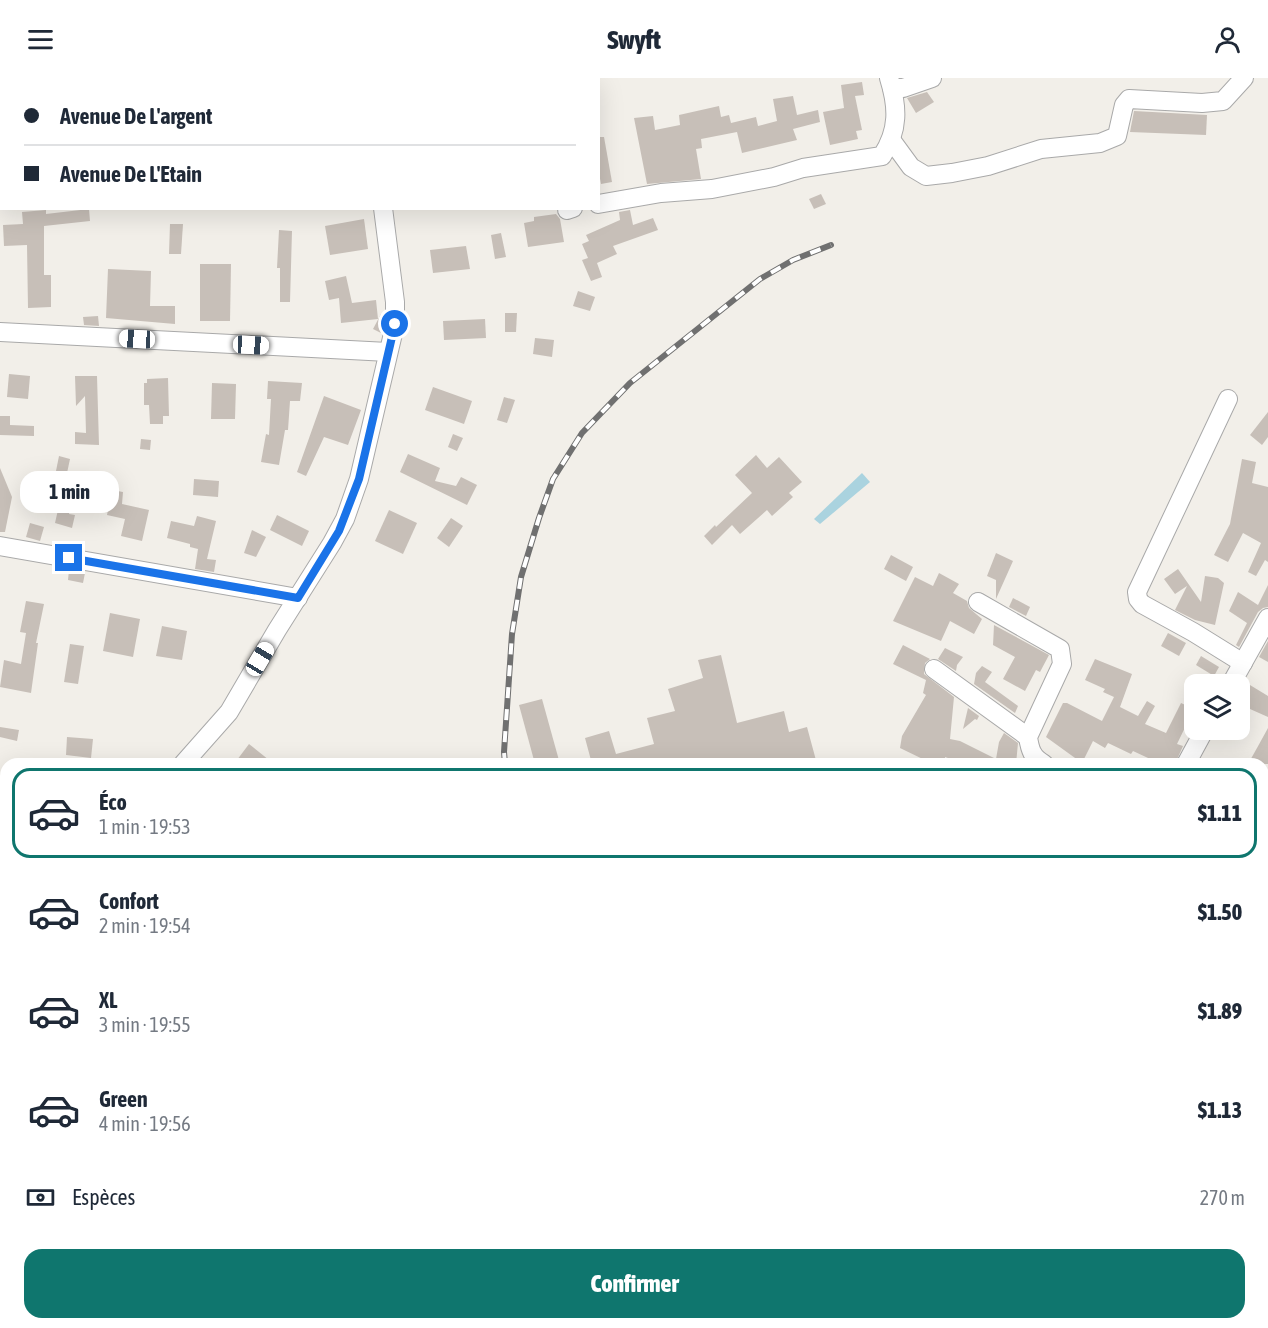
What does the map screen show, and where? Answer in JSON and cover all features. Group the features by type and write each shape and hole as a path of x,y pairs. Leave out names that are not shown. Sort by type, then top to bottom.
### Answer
{"street":[{"path":"600,204 712,189 774,177 803,168 882,156 892,141 896,125 890,83 903,88 932,78"},
{"path":"892,141 911,167 926,176 952,173 988,166 1041,149 1100,143 1117,136 1124,105 1129,99 1202,103 1223,101 1244,78"},
{"path":"188,758 230,712 340,527 359,479 395,324 395,302 383,210"},
{"path":"0,332 388,352"},
{"path":"1228,399 1137,592 1142,604 1243,663"},
{"path":"0,546 298,598"},
{"path":"978,602 1060,649 1062,664 1028,737 1030,749 1035,758"},
{"path":"1237,674 1268,618"},
{"path":"934,669 1028,737"},
{"path":"1189,758 1199,740"}],"water":[{"path":"862,473 870,482 820,524 814,519"}],"building":[{"path":"862,82 864,95 855,96 862,130 856,131 858,139 830,145 823,112 844,108 841,85"},
{"path":"927,92 934,102 916,113 907,98"},
{"path":"793,96 797,115 818,110 820,122 793,129 797,140 742,153 737,132 701,139 702,148 696,149 701,179 647,184 634,118 653,116 655,130 680,125 679,115 719,106 721,117 729,115 731,123 756,117 758,126 777,121 773,99"},
{"path":"1134,111 1207,115 1206,135 1130,132"},
{"path":"600,137 604,137 612,182 601,184"},
{"path":"821,194 826,204 814,209 809,199"},
{"path":"46,210 46,214 89,210 90,221 44,226 44,275 51,275 51,307 28,308 27,245 4,246 3,225 23,224 22,212"},
{"path":"630,210 633,225 653,218 658,230 613,246 617,254 597,263 602,277 591,281 582,260 588,258 582,244 589,241 586,235 620,220 619,212"},
{"path":"556,214 560,219 564,242 528,247 524,223 534,221 534,217"},
{"path":"364,219 368,249 330,255 325,226"},
{"path":"170,224 183,224 181,254 169,254"},
{"path":"279,230 292,231 290,302 280,302 280,268 277,268"},
{"path":"501,233 506,257 495,259 491,235"},
{"path":"466,246 470,269 433,273 430,250"},
{"path":"200,264 231,264 230,321 200,321"},
{"path":"108,269 151,271 150,306 175,306 175,324 106,318"},
{"path":"346,276 352,303 376,300 378,319 341,323 339,298 329,300 325,281"},
{"path":"578,291 595,297 590,311 573,306"},
{"path":"505,313 517,313 516,332 505,332"},
{"path":"381,314 384,316 381,333 373,329"},
{"path":"98,316 99,326 84,325 83,317"},
{"path":"485,319 486,338 444,340 443,321"},
{"path":"535,338 554,340 552,357 533,354"},
{"path":"9,374 30,376 28,399 7,397"},
{"path":"75,376 97,376 99,445 75,444 75,432 86,433 85,396 76,406"},
{"path":"168,378 169,416 163,416 163,424 150,424 149,405 144,405 144,383 147,383 147,379"},
{"path":"268,381 302,383 300,401 290,401 288,430 285,430 279,465 261,462 266,434 269,435 271,399 267,399"},
{"path":"212,383 236,384 235,419 211,419"},
{"path":"433,387 472,401 464,424 425,410"},
{"path":"324,396 361,410 348,445 324,437 306,476 297,472"},
{"path":"504,397 515,400 507,423 497,420"},
{"path":"1268,412 1268,437 1262,445 1250,435"},
{"path":"0,416 10,416 10,425 34,426 34,436 0,435"},
{"path":"453,434 463,438 457,451 448,447"},
{"path":"141,439 151,440 150,450 140,449"},
{"path":"408,454 440,468 435,481 456,486 461,477 477,485 467,505 400,472"},
{"path":"756,455 767,468 779,457 802,482 789,493 793,497 772,516 767,510 740,534 732,525 712,545 704,536 752,493 735,475"},
{"path":"59,456 70,459 67,473 56,471"},
{"path":"1242,459 1256,462 1252,483 1268,487 1268,562 1265,560 1256,576 1248,572 1261,543 1243,533 1228,562 1214,555 1230,524"},
{"path":"0,468 12,497 5,532 0,532"},
{"path":"194,479 219,481 218,497 193,495"},
{"path":"112,490 123,492 122,504 149,510 142,541 121,536 125,519 107,515"},
{"path":"62,492 73,495 69,514 75,515 72,528 55,523"},
{"path":"389,510 417,523 403,554 375,541"},
{"path":"277,515 309,531 302,546 270,530"},
{"path":"197,516 216,521 207,559 216,560 214,572 195,569 198,549 190,547 190,544 167,538 171,521 194,526"},
{"path":"451,518 463,526 449,547 437,538"},
{"path":"30,523 44,527 40,541 26,537"},
{"path":"252,530 266,537 256,557 244,553"},
{"path":"996,553 1013,561 996,599 996,580 987,576"},
{"path":"891,555 913,567 906,581 884,569"},
{"path":"1178,569 1201,602 1205,576 1218,578 1224,583 1215,625 1195,620 1175,610 1187,586 1175,594 1164,579"},
{"path":"69,570 85,573 83,583 68,580"},
{"path":"939,573 959,584 953,593 967,601 969,608 982,619 974,634 950,621 941,641 893,621 915,577 933,586"},
{"path":"1268,585 1268,607 1258,612 1239,647 1236,645 1247,623 1229,611 1238,592 1258,605"},
{"path":"1013,598 1030,607 1026,616 1009,607"},
{"path":"26,601 44,604 36,643 38,643 31,693 0,687 4,660 21,664 26,633 20,632"},
{"path":"110,613 140,619 133,657 103,651"},
{"path":"994,625 1049,655 1040,672 1036,670 1025,691 1003,679 1015,657 993,645"},
{"path":"162,626 187,631 182,660 156,656"},
{"path":"1168,633 1186,643 1179,656 1161,646"},
{"path":"1268,641 1268,662 1259,657"},
{"path":"70,644 84,646 78,684 64,682"},
{"path":"903,645 930,659 925,663 924,674 954,697 950,739 960,741 994,758 921,758 900,748 902,736 926,695 923,693 926,680 893,664"},
{"path":"945,648 963,657 956,671 938,659"},
{"path":"721,655 737,723 784,711 789,732 807,727 815,758 590,758 585,738 609,731 616,754 654,744 647,718 675,711 668,689 703,678 698,660"},
{"path":"1201,656 1219,667 1215,674 1211,674 1196,665"},
{"path":"1095,659 1132,674 1120,707 1138,716 1147,701 1155,706 1145,724 1166,733 1181,703 1184,704 1184,730 1177,744 1183,746 1178,758 1148,758 1133,751 1131,754 1108,743 1105,748 1093,741 1084,758 1075,758 1046,737 1063,703 1102,721 1114,697 1103,692 1105,689 1085,680"},
{"path":"982,666 992,672 985,682 1018,706 1015,713 974,684 976,673"},
{"path":"1250,685 1268,696 1268,717 1250,709"},
{"path":"542,699 558,758 533,758 519,705"},
{"path":"968,708 979,716 977,720 975,719 963,729"},
{"path":"0,727 19,730 17,741 0,737"},
{"path":"1268,728 1268,758 1251,758"},
{"path":"1004,733 1018,743 1017,758 996,758 999,742"},
{"path":"67,737 93,739 91,758 66,755"},
{"path":"249,744 266,758 238,758"}],"railway":[{"path":"504,758 512,634 521,577 553,479 582,433 630,383 760,279 793,260 831,245"}],"route":[{"path":"69,558 298,598 345,519 359,479 373,426 395,324"}]}
